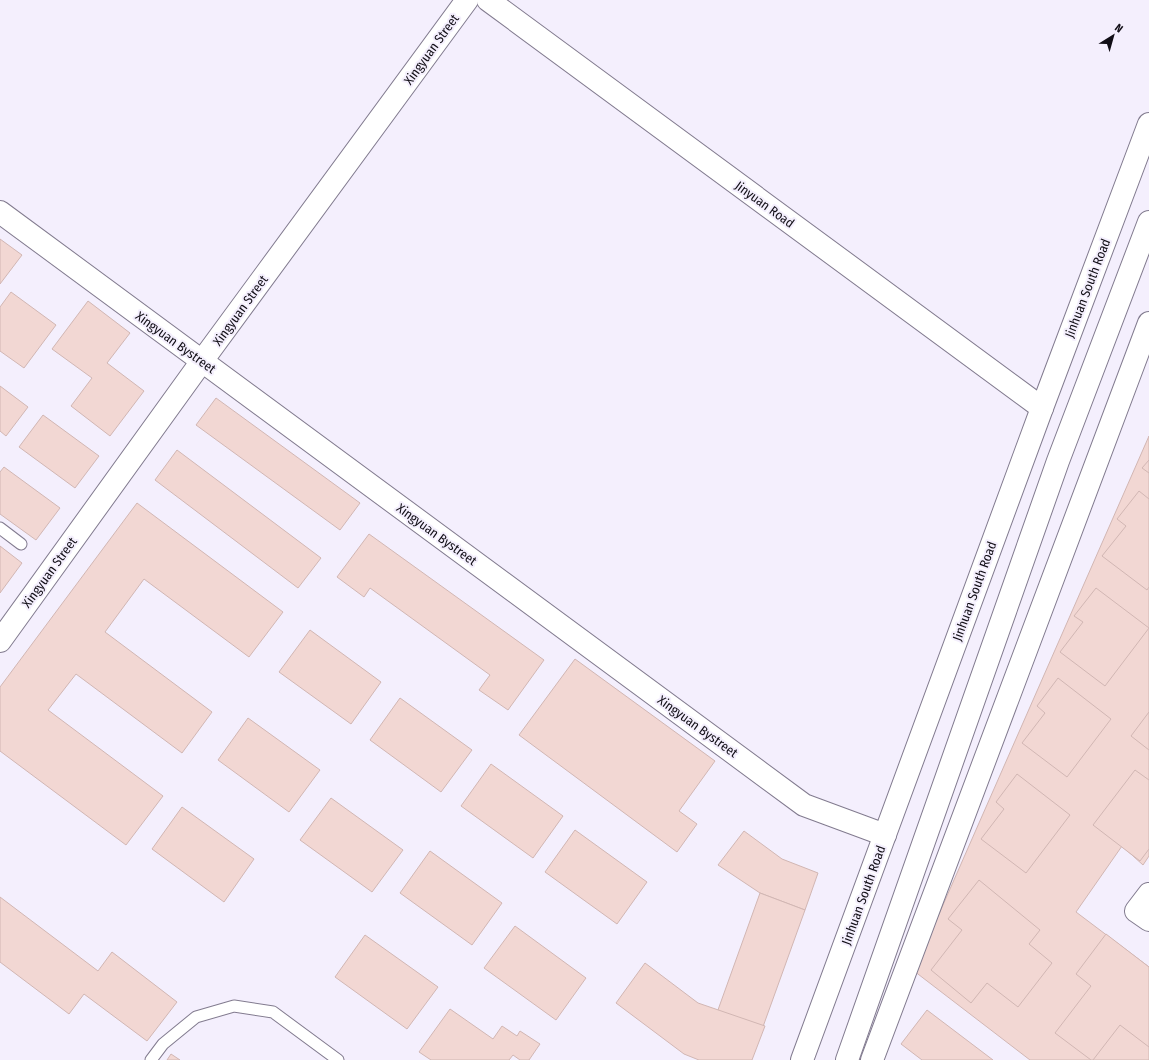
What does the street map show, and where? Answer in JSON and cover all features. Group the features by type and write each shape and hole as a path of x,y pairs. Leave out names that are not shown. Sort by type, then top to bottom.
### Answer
{"street":[{"name":"Xingyuan Street","path":"0,641 202,361 467,0"},
{"name":"Jinyuan Road","path":"488,0 1042,408"},
{"name":"Jinhuan South Road","path":"802,1060 1042,408 1149,124"},
{"name":"Xingyuan Bystreet","path":"0,212 804,805 885,835"},
{"path":"846,1060 1058,461 1149,222"},
{"path":"872,1060 1149,322"},
{"path":"1149,894 1136,911 1149,920"}],"lane":[{"path":"0,528 21,544"},
{"path":"151,1060 163,1044 196,1018 234,1006 273,1012 338,1060"}],"building":[{"path":"0,239 22,255 0,284"},
{"path":"11,292 56,325 24,368 0,351 0,307"},
{"path":"88,301 130,333 107,363 144,391 110,436 71,406 92,378 52,349"},
{"path":"0,386 28,407 6,436 0,431"},
{"path":"216,398 360,503 340,530 196,425"},
{"path":"43,415 99,456 75,488 19,447"},
{"path":"1149,436 1149,856 1143,865 1122,846 1076,912 1149,967 1149,1060 1030,1060 914,971"},
{"path":"177,450 321,558 298,588 155,480"},
{"path":"1149,460 1149,473 1142,468"},
{"path":"4,467 60,508 36,540 0,514 0,472"},
{"path":"1139,491 1149,499 1149,587 1147,590 1102,556 1126,526 1117,519"},
{"path":"137,503 283,612 249,657 144,579 105,632 212,712 182,753 76,674 48,710 163,796 126,845 0,751 0,687"},
{"path":"369,534 544,660 508,710 479,690 490,675 370,588 364,597 337,577"},
{"path":"0,546 22,563 0,593"},
{"path":"1096,588 1149,628 1105,686 1060,652 1083,622 1074,616"},
{"path":"310,630 381,682 351,724 279,672"},
{"path":"575,659 715,761 679,811 697,824 677,852 519,735"},
{"path":"1058,678 1111,719 1067,777 1022,743 1045,713 1037,706"},
{"path":"400,698 472,750 441,792 370,740"},
{"path":"1149,712 1149,750 1131,736"},
{"path":"248,718 320,770 289,812 218,760"},
{"path":"491,764 563,816 533,858 461,806"},
{"path":"1135,770 1149,780 1149,849 1140,861 1093,825"},
{"path":"1017,774 1070,815 1026,873 981,839 1004,809 996,802"},
{"path":"331,798 403,850 372,892 300,840"},
{"path":"182,807 254,859 224,902 152,849"},
{"path":"575,830 647,882 617,924 545,872"},
{"path":"744,831 782,859 818,873 805,910 760,893 718,865"},
{"path":"430,851 502,903 472,945 400,893"},
{"path":"979,880 1040,930 1029,944 1052,963 1018,1007 987,983 971,1003 931,970 962,930 948,919"},
{"path":"760,893 805,910 751,1060 700,1060"},
{"path":"0,897 98,971 112,952 177,1002 147,1041 84,994 69,1014 0,962"},
{"path":"515,926 586,978 556,1020 484,968"},
{"path":"1106,934 1149,967 1149,1047 1120,1025 1093,1060 1091,1060 1055,1033 1091,986 1076,974"},
{"path":"365,935 438,987 407,1029 335,977"},
{"path":"645,963 698,1003 765,1026 752,1060 699,1060 684,1054 616,1003"},
{"path":"450,1009 493,1039 502,1026 517,1036 520,1031 540,1044 529,1060 520,1060 513,1055 509,1060 431,1060 419,1052"},
{"path":"927,1010 993,1060 922,1060 901,1044"},
{"path":"171,1054 180,1060 167,1060"}]}
